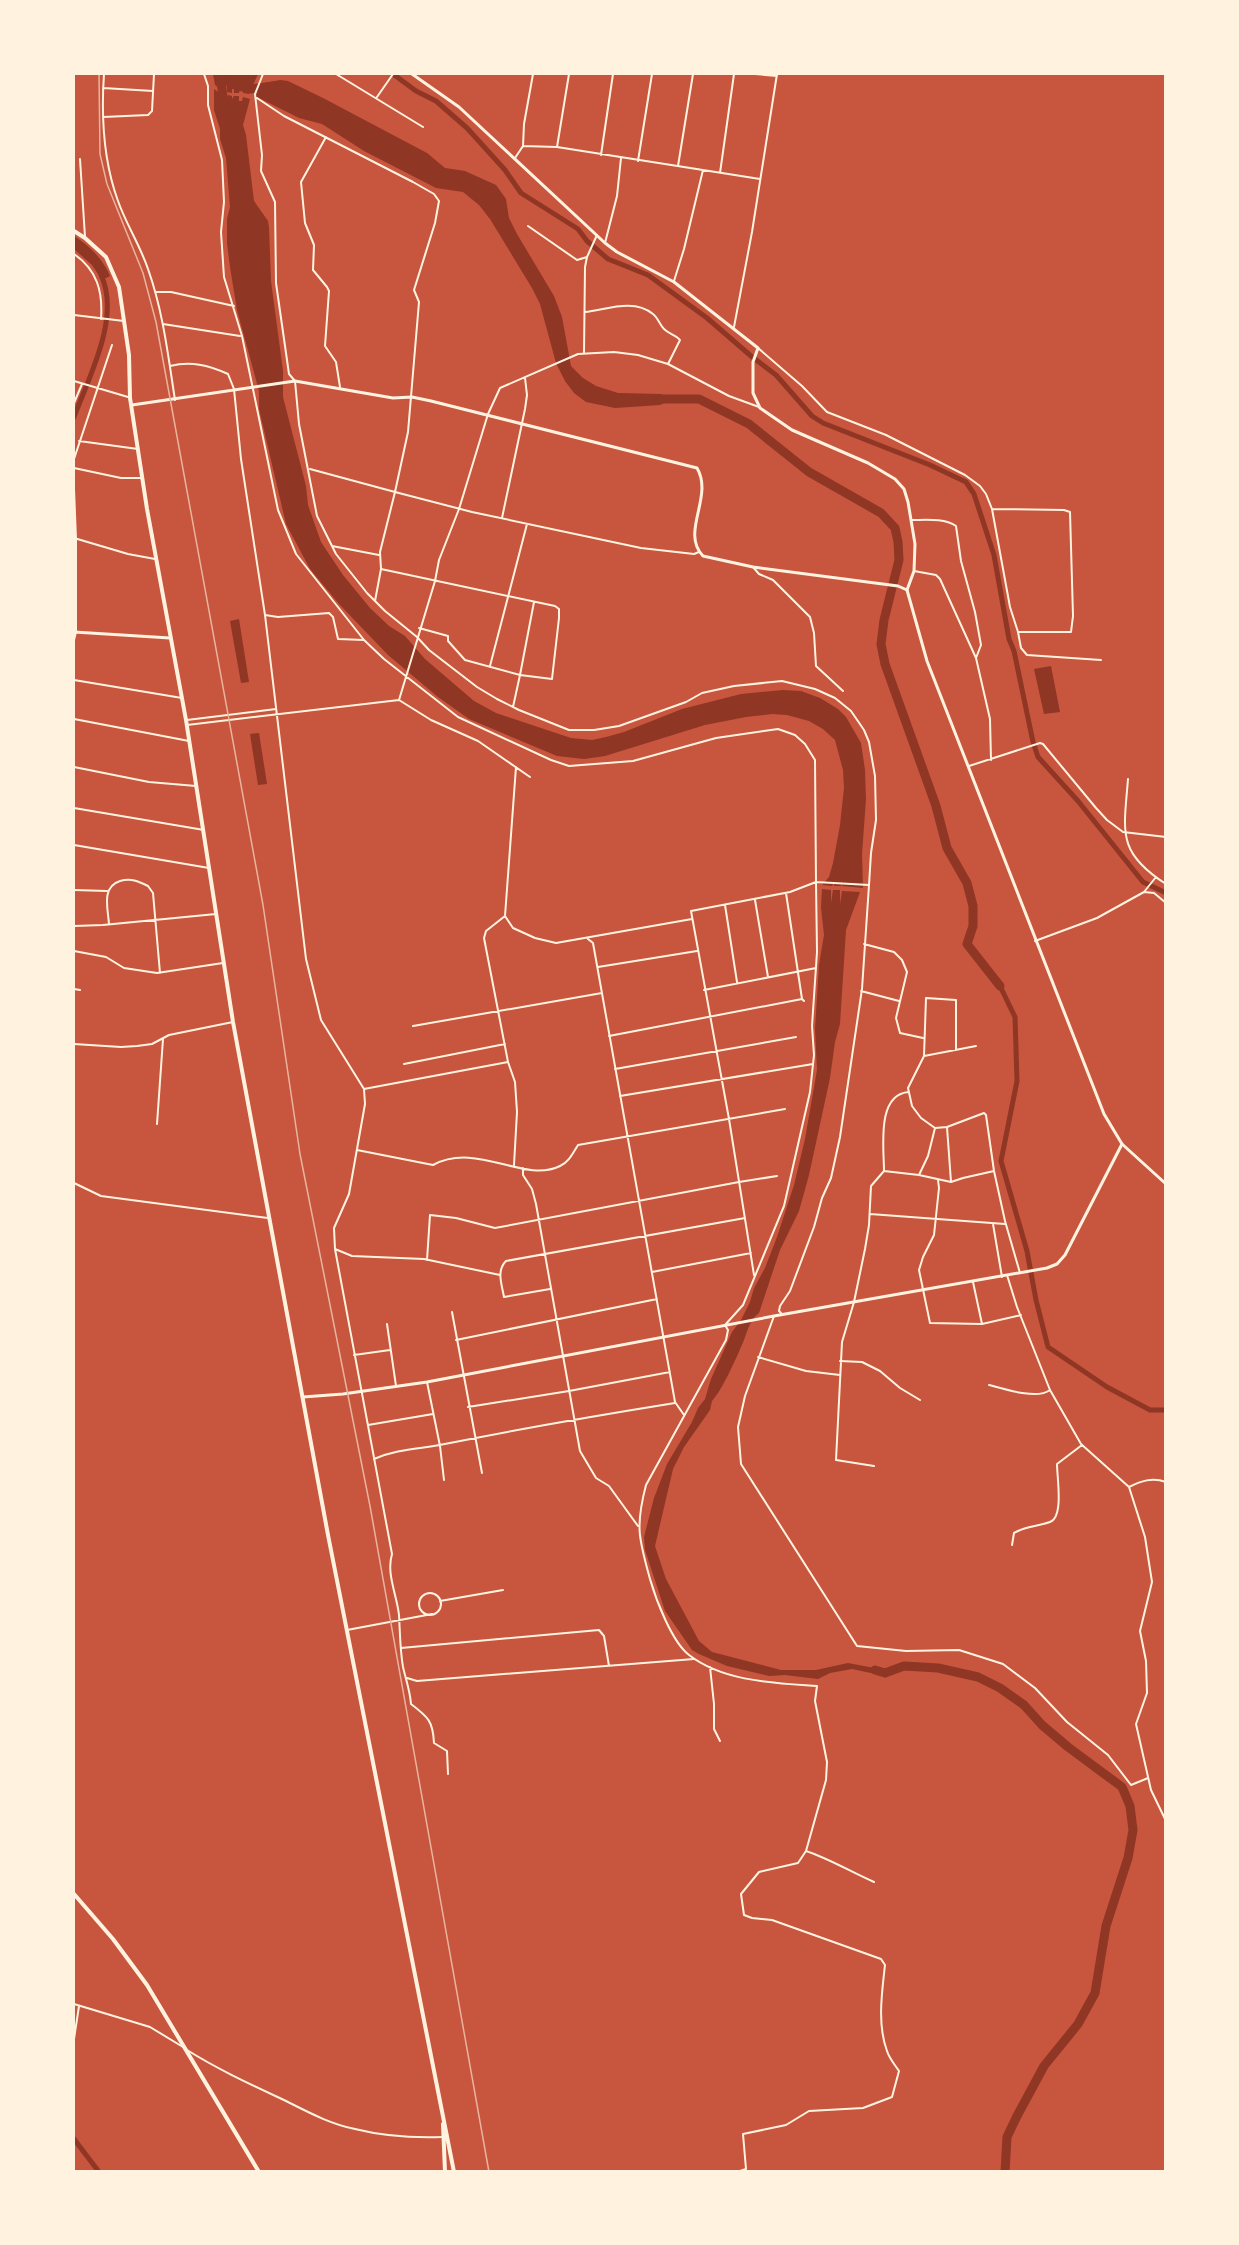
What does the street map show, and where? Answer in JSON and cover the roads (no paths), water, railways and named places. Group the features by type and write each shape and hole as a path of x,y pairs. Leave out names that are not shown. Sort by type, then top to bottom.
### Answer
{"main road":[{"path":"74,231 86,238 106,257 119,287 125,321 130,398 155,559 172,638 204,830 233,1022 347,1630 454,2172"},
{"path":"74,1894 113,1939 147,1985 259,2172"},
{"path":"445,2172 446,2137"}],"street":[{"path":"104,74 104,141 111,179 155,292 163,324 174,400"},
{"path":"103,117 148,115 152,111 154,74"},
{"path":"204,74 207,81 208,105 222,160 224,202 221,232 224,277 234,306 254,387 278,510 296,554 364,640 458,717 569,766 633,761 736,734 778,729 795,735 805,744 815,760 816,968 810,1092 784,1206 743,1305 725,1325"},
{"path":"263,74 255,91 262,155 261,171 275,202 276,283 289,374 317,516 332,546 367,593 429,650 477,687 513,707 569,730 594,730 628,723 687,702 702,693 734,686 782,681 793,682 835,698 851,711 864,730 869,742 875,776 876,820 871,853 861,991 840,1137 831,1178 790,1291 780,1306 779,1311 783,1315"},
{"path":"336,74 423,127"},
{"path":"377,97 393,74"},
{"path":"412,74 459,107 605,243 617,252 674,282 734,327 802,386 827,412 886,435 965,475 980,486 992,509 1010,607 1021,648 1027,655 1101,660"},
{"path":"515,158 523,146 524,124 533,74"},
{"path":"557,147 569,74"},
{"path":"601,155 613,74"},
{"path":"638,161 652,74"},
{"path":"678,166 693,74"},
{"path":"720,173 735,74"},
{"path":"734,327 777,75 755,74"},
{"path":"103,88 153,91"},
{"path":"256,97 276,111 420,186 434,194 439,201 435,223 413,292 419,302 408,432 379,555 381,569 375,601"},
{"path":"326,137 301,182 305,223 314,245 313,270 329,291 325,346 336,362 340,387"},
{"path":"523,146 557,147 760,179"},
{"path":"605,243 617,196 621,158"},
{"path":"80,159 86,238"},
{"path":"674,282 703,170"},
{"path":"528,226 578,260 587,257"},
{"path":"584,353 587,257 597,235"},
{"path":"74,254 92,270 98,281 102,306 101,319"},
{"path":"155,292 171,292 234,306"},
{"path":"585,312 630,306 653,314 664,330 680,340 668,364"},
{"path":"74,315 125,321"},
{"path":"163,324 242,336"},
{"path":"74,459 112,345"},
{"path":"758,348 753,362 753,393 760,408"},
{"path":"399,700 435,581 439,560 459,509 488,414 500,388 584,353 614,352 638,355 668,364 729,396 760,408 792,430 868,463 894,479 904,489 912,520 915,544 914,571 907,590 927,660 1035,940 1104,1114 1122,1144 1166,1184"},
{"path":"170,366 187,362 216,369 228,374 234,389 241,459 265,615 306,959 321,1020 364,1089 364,1104 350,1194 334,1228 336,1249 392,1554 389,1564 399,1620 400,1648 411,1704 419,1708 433,1724 434,1743 447,1751 448,1774"},
{"path":"502,518 527,395 525,378"},
{"path":"74,381 130,398"},
{"path":"132,405 292,381 340,387 393,398 412,398 488,414 697,468 702,476 703,486 702,500 694,527 699,552 703,556 753,567 881,583 907,590"},
{"path":"74,403 83,384"},
{"path":"79,441 138,449"},
{"path":"74,468 121,478 143,478"},
{"path":"309,469 459,509 527,524 641,548 694,554 699,552"},
{"path":"74,489 74,640"},
{"path":"992,509 1064,510 1071,514 1072,631 1018,632"},
{"path":"912,520 937,520 956,526 961,561 975,612 981,645 976,658"},
{"path":"490,666 519,563 527,524"},
{"path":"75,539 155,559"},
{"path":"332,546 379,555"},
{"path":"753,567 759,574 773,580 810,617 814,633 816,666 843,691"},
{"path":"381,569 555,606 559,609 552,680 520,675 465,660 448,641 448,636 419,628"},
{"path":"914,571 936,575 940,579 976,658 990,719 991,760"},
{"path":"513,707 534,602"},
{"path":"265,615 278,617 330,613 338,639 364,640"},
{"path":"75,632 172,638"},
{"path":"74,680 182,698"},
{"path":"186,722 277,715 399,700 430,720 478,741 530,777"},
{"path":"186,722 276,709"},
{"path":"74,719 189,741"},
{"path":"968,766 1040,743 1046,746 1107,820 1124,832 1166,837"},
{"path":"74,767 149,782 196,786"},
{"path":"516,767 505,916 513,928 556,944 692,919"},
{"path":"1128,779 1124,832 1129,851 1166,884"},
{"path":"74,808 204,830"},
{"path":"74,845 209,868"},
{"path":"1035,940 1097,918 1144,892 1156,877"},
{"path":"74,890 107,891 117,882 129,879 148,886 153,893 160,973"},
{"path":"755,1277 691,911 786,893 816,882 869,885"},
{"path":"107,891 110,924"},
{"path":"1144,892 1154,893 1166,903"},
{"path":"609,1036 803,1000 786,893"},
{"path":"755,900 768,977"},
{"path":"725,905 737,984"},
{"path":"74,926 216,914"},
{"path":"505,916 486,931 484,938 508,1062 515,1082 518,1112 513,1166"},
{"path":"588,939 593,943 598,967 626,1136 675,1402 685,1416"},
{"path":"864,944 894,952 902,960 907,972 896,1018 900,1033 924,1039"},
{"path":"74,951 106,957 124,968 160,973 223,963"},
{"path":"598,967 697,951"},
{"path":"704,990 816,968"},
{"path":"74,988 80,990"},
{"path":"861,991 900,1001"},
{"path":"413,1026 602,993"},
{"path":"956,1050 957,1000 926,998 924,1056 908,1088 912,1106 921,1118 935,1128 947,1127 984,1113 986,1115 994,1172 1020,1274"},
{"path":"74,1044 121,1047 152,1044 169,1035 233,1022"},
{"path":"615,1070 796,1037"},
{"path":"157,1124 163,1039"},
{"path":"404,1064 505,1044"},
{"path":"924,1056 976,1046"},
{"path":"364,1089 508,1062"},
{"path":"620,1096 813,1064"},
{"path":"874,1466 836,1460 840,1361 842,1342 854,1302 865,1249 871,1186 884,1171 883,1124 893,1098 900,1092 909,1092"},
{"path":"357,1150 434,1165 445,1159 463,1157 523,1168 550,1169 567,1161 578,1145 785,1109"},
{"path":"947,1127 951,1182"},
{"path":"919,1175 928,1156 935,1128"},
{"path":"303,1396 427,1382 725,1325 1042,1269 1057,1264 1065,1256 1122,1144"},
{"path":"523,1168 523,1175 532,1189 539,1221 580,1452 596,1478 609,1486 638,1526"},
{"path":"884,1171 951,1182 994,1172"},
{"path":"427,1260 430,1215 456,1218 495,1228 777,1176"},
{"path":"938,1180 934,1235 922,1257 919,1270 930,1323 982,1324 1021,1316"},
{"path":"74,1183 101,1196 268,1218"},
{"path":"870,1214 1006,1224"},
{"path":"551,1289 504,1297 500,1275 502,1265 506,1262 745,1218"},
{"path":"993,1224 1002,1277"},
{"path":"336,1249 352,1256 427,1260 500,1275"},
{"path":"652,1272 751,1253"},
{"path":"1007,1275 1050,1390 1082,1445 1129,1487 1145,1538 1152,1582 1140,1630 1146,1661 1147,1693 1136,1724 1150,1790 1166,1821"},
{"path":"974,1282 982,1324"},
{"path":"456,1340 657,1299"},
{"path":"452,1312 482,1473"},
{"path":"774,1316 745,1396 738,1427 741,1464 857,1646 906,1652 959,1650 1003,1664 1035,1688 1067,1722 1108,1755 1131,1785 1148,1778"},
{"path":"387,1324 396,1386"},
{"path":"725,1325 728,1330 726,1340 646,1485 639,1510 638,1526 642,1556 665,1621 688,1655 710,1667 756,1682 817,1686 815,1701 827,1762 826,1780 806,1851 798,1863 759,1872 741,1894 744,1915 772,1920 881,1959 885,1965 882,2031 887,2052 899,2071 892,2097 863,2108 809,2111 786,2125 743,2134 746,2169 737,2172"},
{"path":"354,1355 390,1350"},
{"path":"758,1357 806,1371 840,1375"},
{"path":"840,1361 862,1362 880,1371 900,1388 920,1400"},
{"path":"468,1407 670,1372"},
{"path":"427,1382 440,1446 444,1480"},
{"path":"989,1385 1032,1395 1046,1394 1050,1390"},
{"path":"374,1459 390,1452 440,1446 574,1419 675,1402"},
{"path":"368,1425 433,1414"},
{"path":"1012,1545 1014,1533 1052,1522 1057,1517 1059,1502 1057,1464 1082,1445"},
{"path":"1129,1487 1142,1480 1166,1482"},
{"path":"440,1601 503,1590"},
{"path":"347,1630 432,1614 440,1608 440,1601 433,1594 425,1594 420,1599 420,1609 432,1614"},
{"path":"400,1648 599,1630 603,1636 609,1666"},
{"path":"407,1678 417,1681 695,1659"},
{"path":"710,1667 714,1729 720,1741"},
{"path":"806,1851 826,1858 874,1882"},
{"path":"74,2004 150,2027 219,2070 330,2122 384,2134 415,2138 446,2137"},
{"path":"74,2038 80,2006"}],"waterway":[{"path":"220,74 224,104"},
{"path":"393,74 416,91 436,101 467,128 505,170 521,193 578,229 587,241 608,259 648,275 707,318 776,375 812,416 823,423 930,465 966,482 974,494 994,555 1009,639 1014,651 1038,757 1078,801 1143,882 1166,893"},
{"path":"231,84 250,89 273,86"},
{"path":"74,417 101,347 105,328 106,292 101,275"},
{"path":"661,399 699,399 749,424 809,472 881,513 895,528 899,560 884,620 881,644 885,664 936,806 947,848 967,883 973,906 973,926 967,944 1000,986"},
{"path":"1000,986 1015,1017 1017,1081 1001,1161 1027,1251 1048,1347 1107,1387 1150,1410 1166,1410"},
{"path":"875,1670 885,1673 904,1666 938,1668 978,1677 1000,1688 1024,1705 1042,1725 1068,1747 1122,1787 1130,1806 1133,1830 1128,1858 1106,1926 1095,1993 1078,2024 1044,2066 1017,2116 1007,2137 1005,2172"},
{"path":"74,2139 99,2172"}],"railway":[{"path":"99,74 100,154 107,184 143,273 156,322 263,905 300,1154 370,1506 489,2172"}]}
